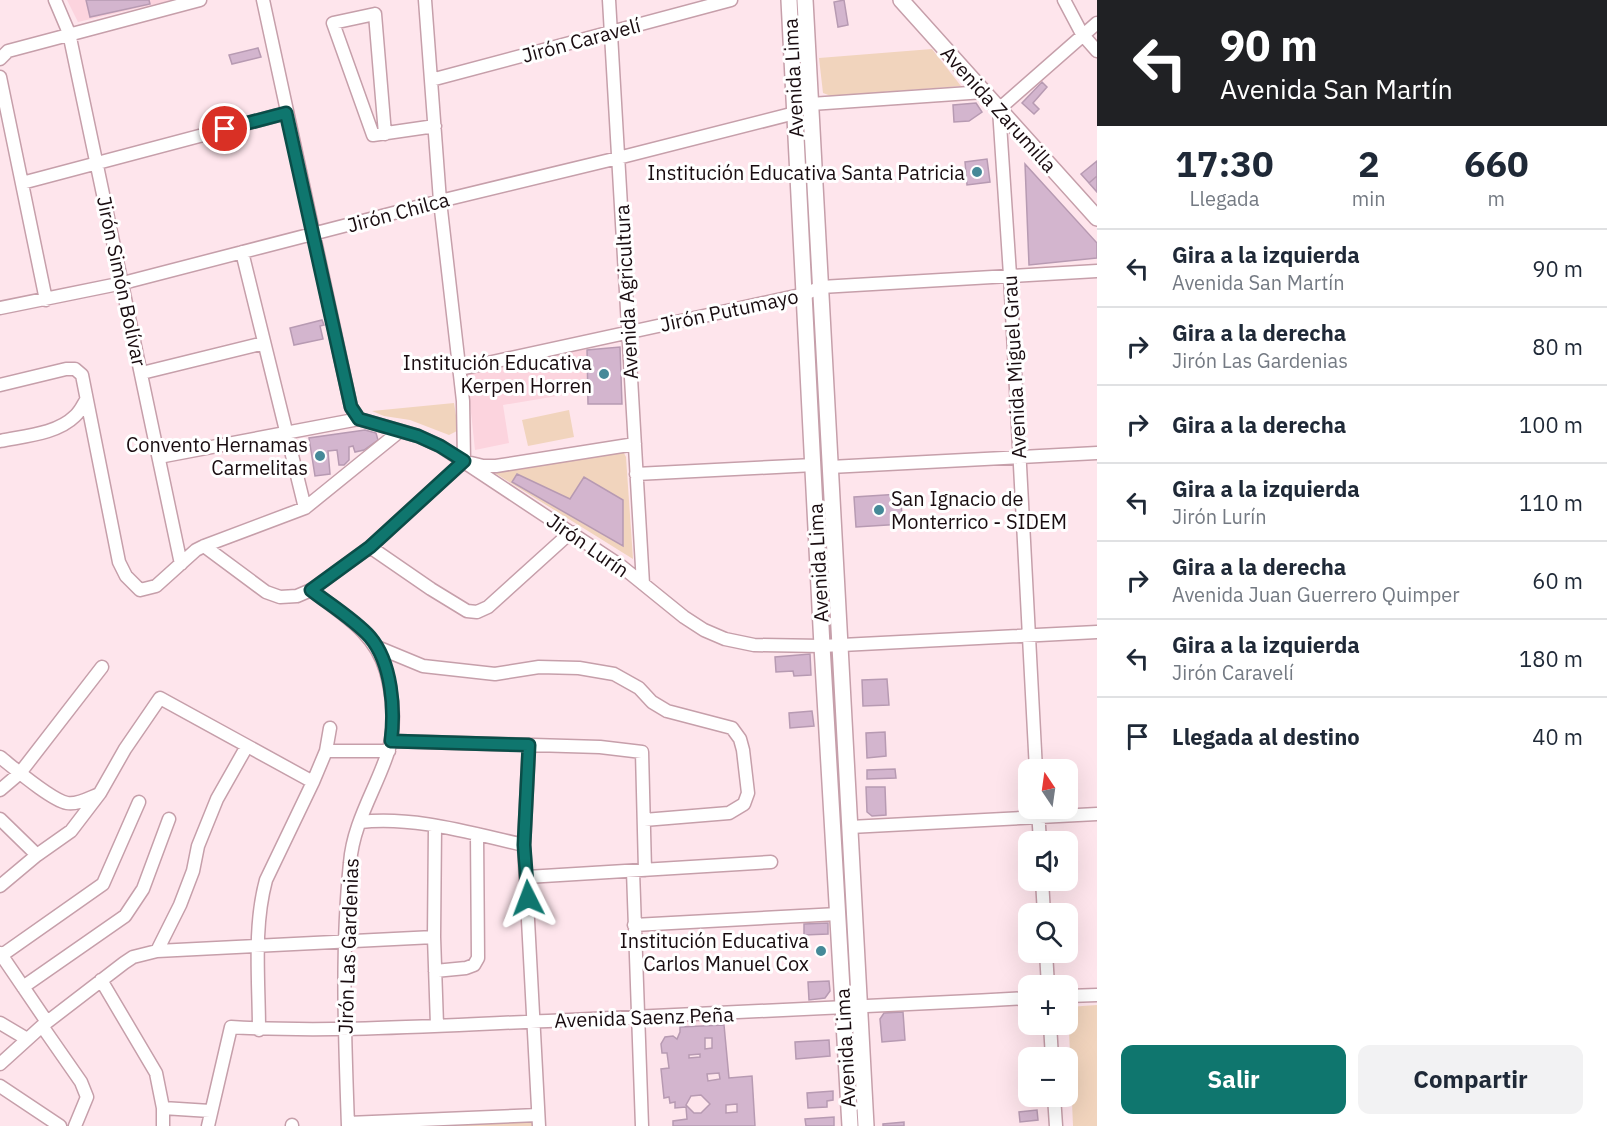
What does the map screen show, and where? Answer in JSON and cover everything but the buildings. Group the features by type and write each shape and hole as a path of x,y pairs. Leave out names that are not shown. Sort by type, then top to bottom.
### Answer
{"main road":[{"name":"Avenida Lima","path":"789,0 822,646 850,1126"},
{"name":"Avenida Lima","path":"805,0 866,1126"},
{"name":"Avenida Zarumilla","path":"901,0 1097,218"}],"street":[{"name":"Jirón Simón Bolívar","path":"55,0 69,33 181,564"},
{"path":"0,58 8,51 69,33 200,0"},
{"path":"159,457 359,419 351,407 263,0"},
{"path":"425,0 440,201 460,369 464,461"},
{"name":"Avenida Agricultura","path":"609,0 643,584"},
{"name":"Jirón Caravelí","path":"431,80 731,0"},
{"path":"1064,0 1082,34 1097,51"},
{"path":"385,134 375,14 333,23 373,135 385,134 435,126"},
{"path":"999,108 1097,23"},
{"path":"0,77 46,300"},
{"path":"811,104 984,92"},
{"name":"Avenida Miguel Grau","path":"999,108 1035,759"},
{"path":"22,183 286,113"},
{"name":"Jirón Chilca","path":"0,308 123,284 440,201 795,113"},
{"path":"242,252 305,508"},
{"name":"Jirón Putumayo","path":"460,369 805,294 821,287 1097,271"},
{"path":"142,373 264,342"},
{"path":"0,385 66,369 75,369 82,375 119,562 126,576 140,590 156,586 196,550 204,546 305,508 400,430"},
{"path":"0,441 45,431 62,424 75,416 86,400"},
{"name":"Jirón Lurín","path":"359,419 400,430 440,446 621,566 684,617 704,630 725,639 754,645 822,646 1097,632"},
{"path":"464,461 483,466 496,466 635,444"},
{"path":"830,467 1097,453"},
{"path":"204,546 266,592 280,597 297,596 311,590 370,547 464,461"},
{"path":"636,474 814,465"},
{"path":"370,547 467,611 477,612 488,607 571,532"},
{"name":"Jirón Las Gardenias","path":"311,590 369,636 377,647 387,672 392,707 390,746 352,844 345,942 348,1124"},
{"path":"377,647 423,666 495,674 539,667 579,668 614,674 639,688 652,702 667,711 732,728 740,739 743,750 748,793 744,804 729,813 644,820"},
{"path":"0,790 20,773 102,667"},
{"path":"0,886 37,855 71,831 100,793 125,749 160,698 313,782"},
{"path":"259,1030 259,946 262,896 266,880 326,751 330,728"},
{"path":"348,1124 539,1120 524,845 529,745"},
{"path":"326,751 390,746 529,745 600,747 642,752 644,820 634,925 642,1126"},
{"path":"157,951 180,905 193,871 198,846 217,799 247,746"},
{"path":"0,757 66,803 75,804 100,793"},
{"path":"75,1126 87,1097 81,1082 1,954 103,884 139,802"},
{"path":"1078,813 1097,814"},
{"path":"850,827 1018,814"},
{"path":"0,819 37,855"},
{"path":"23,987 125,916 143,889 170,819"},
{"path":"360,822 384,819 407,820 524,845"},
{"path":"435,826 434,937 437,1025"},
{"path":"435,971 466,968 474,965 478,958 477,834"},
{"path":"527,877 771,862"},
{"path":"634,925 838,914"},
{"path":"0,1064 44,1024 133,957 157,951 434,937"},
{"path":"101,980 156,1073 163,1108 163,1126"},
{"path":"1078,996 1097,995"},
{"name":"Avenida Saenz Peña","path":"210,1111 231,1027 259,1030 345,1029 1018,999"},
{"path":"0,1023 27,1039"},
{"path":"0,1086 60,1126"},
{"path":"1055,1107 1056,1126"},
{"path":"163,1108 210,1111 207,1126"}],"shaded area":[{"path":"67,0 173,0 78,22"},
{"path":"932,49 961,86 831,96 823,93 819,58"},
{"path":"586,349 587,391 503,405 509,443 475,450 467,374"},
{"path":"454,403 458,428 449,435 410,420 384,416 372,411"},
{"path":"569,410 574,437 528,446 522,420"},
{"path":"623,451 626,457 633,559 490,470"},
{"path":"1097,1005 1097,1126 1073,1126 1072,1107 1078,1107 1078,1047 1070,1047 1069,1035 1078,1035 1078,1006"},
{"path":"534,1122 534,1126 439,1126"}],"place":[{"name":"Institución Educativa Santa Patricia","path":"977,172"},
{"name":"Institución Educativa Kerpen Horren","path":"604,374"},
{"name":"Convento Hernamas Carmelitas","path":"320,456"},
{"name":"San Ignacio de Monterrico - SIDEM","path":"879,510"},
{"name":"Institución Educativa Carlos Manuel Cox","path":"821,951"}],"route":[{"path":"225,129 286,113 351,407 359,419 418,436 464,461 370,547 311,590 369,636 377,647 387,672 392,707 391,741 529,745 524,845 528,898"}]}
